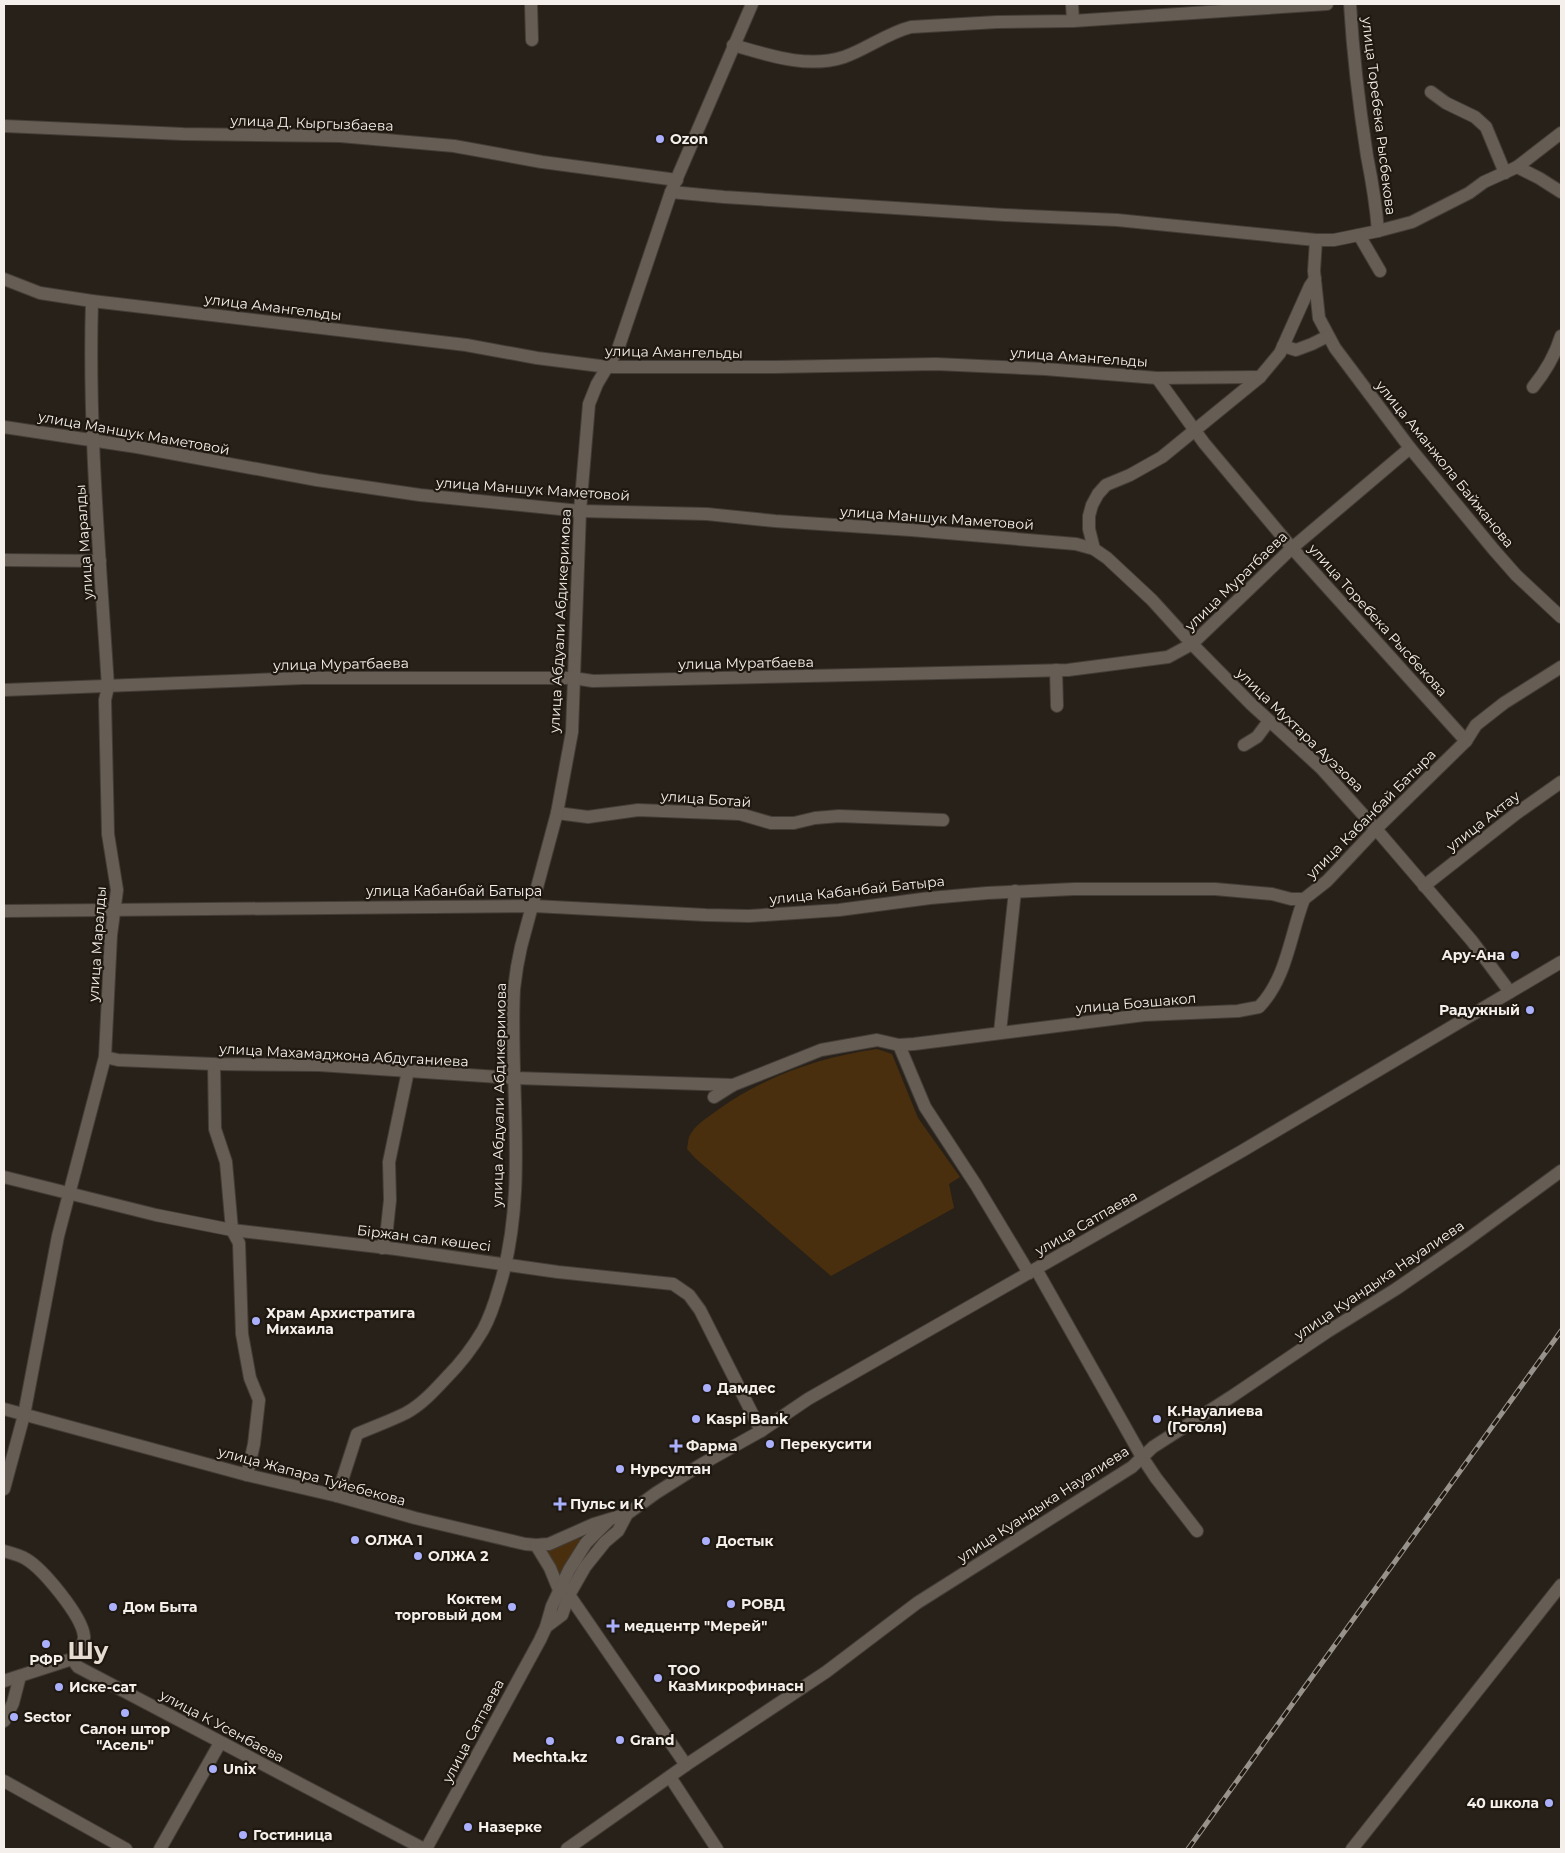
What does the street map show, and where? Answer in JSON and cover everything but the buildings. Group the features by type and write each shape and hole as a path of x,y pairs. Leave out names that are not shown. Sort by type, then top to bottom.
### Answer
{"street":[{"path":"531,4 532,40"},
{"name":"улица Абдуали Абдикеримова","path":"337,1496 357,1434 407,1412 430,1394 452,1372 484,1329 507,1264 512,1230 515,1160 514,1006 517,967 557,813 572,732 580,511 589,404 597,384 618,349 674,186 752,4"},
{"path":"1072,4 1073,21"},
{"path":"733,45 797,61 823,61 843,57 900,30 911,27 997,22 1073,21 1194,9 1327,4"},
{"name":"улица Торебека Рысбекова","path":"1350,4 1352,41 1367,155 1376,205 1378,231"},
{"path":"1432,92 1446,103 1475,117 1486,126 1505,173"},
{"name":"улица Д. Кыргызбаева","path":"4,126 183,134 340,136 454,146 674,186 763,200 1116,220 1316,240 1334,240 1412,222 1517,167 1561,133"},
{"path":"1517,167 1561,192"},
{"path":"1359,235 1380,272"},
{"path":"1094,549 1089,530 1089,516 1098,494 1106,485 1130,475 1162,457 1260,376 1280,353 1315,278 1316,240"},
{"name":"улица Аманжола Байжанова","path":"1315,278 1319,318 1335,348 1410,448 1516,575 1561,617"},
{"name":"улица Амангельды","path":"4,279 12,280 40,293 92,301 466,345 537,358 608,367 774,367 936,364 1045,369 1158,378 1260,376"},
{"name":"улица Маралды","path":"4,1489 24,1415 58,1236 105,1057 111,935 116,909 117,890 108,834 105,700 108,687 93,459 90,347 92,301"},
{"path":"1283,346 1296,350 1328,336"},
{"path":"1533,387 1547,371 1561,336"},
{"name":"улица Торебека Рысбекова","path":"1158,378 1196,429 1204,443 1292,548 1466,741"},
{"name":"улица Маншук Маметовой","path":"4,427 137,447 316,480 420,495 580,511 707,514 775,522 998,537 1076,544 1094,549"},
{"name":"улица Муратбаева","path":"4,690 304,678 573,678 593,681 1056,670 1168,657 1192,644 1292,548 1410,448"},
{"name":"улица Мухтара Ауэзова","path":"1094,549 1107,558 1152,600 1251,704 1321,768 1376,829 1472,942 1510,992"},
{"path":"4,560 100,561"},
{"name":"улица Кабанбай Батыра","path":"4,911 534,906 706,916 749,916 839,910 930,898 1015,891 1074,889 1216,889 1304,899 1327,880 1466,741 1476,725 1504,703 1561,667"},
{"path":"1056,670 1056,706"},
{"path":"1244,746 1256,737 1269,720"},
{"name":"улица Актау","path":"1424,886 1517,813 1561,782"},
{"name":"улица Ботай","path":"557,813 588,817 638,810 740,814 771,823 794,823 815,818 838,816 943,820"},
{"path":"1000,1032 1015,891"},
{"name":"улица Бозшакол","path":"732,1085 822,1050 877,1040 899,1045 914,1044 1000,1032 1144,1016 1259,1007 1275,986 1291,943 1296,920 1304,899"},
{"name":"улица Сатпаева","path":"425,1849 546,1627 562,1615 569,1570 586,1543 611,1518 627,1514 702,1464 761,1431 808,1399 1242,1151 1561,962"},
{"path":"899,1045 925,1107 1032,1271 1142,1457 1197,1531"},
{"name":"улица Махамаджона Абдуганиева","path":"105,1057 118,1060 320,1066 515,1078 732,1085"},
{"path":"214,1064 215,1128 226,1162 232,1230 239,1243 242,1334 250,1378 259,1400 254,1444 247,1475"},
{"path":"382,1248 387,1228 390,1200 389,1162 408,1071"},
{"path":"714,1097 732,1085"},
{"name":"улица Куандыка Науалиева","path":"570,1848 686,1765 826,1672 917,1603 1132,1467 1153,1447 1411,1279 1561,1171"},
{"name":"Біржан сал көшесі","path":"4,1177 156,1215 232,1230 558,1272 673,1284 681,1288 700,1310 761,1431"},
{"name":"улица Жапара Туйебекова","path":"4,1409 247,1475 337,1496 415,1518 536,1546 549,1544 611,1518"},
{"name":"улица Сатпаева","path":"564,1593 605,1542 618,1531 627,1514"},
{"path":"536,1546 564,1593 686,1765"},
{"path":"4,1551 24,1558 37,1568 77,1616 84,1635 83,1644 72,1659 4,1681"},
{"path":"1352,1849 1561,1585"},
{"name":"улица К Усенбаева","path":"72,1659 78,1667 425,1849"},
{"path":"4,1721 13,1703 20,1676"},
{"path":"160,1849 220,1743"},
{"path":"670,1778 717,1849"},
{"path":"4,1781 126,1849"}],"shaded area":[{"path":"877,1049 892,1054 918,1118 960,1177 949,1184 954,1208 831,1276 695,1158 687,1149 688,1140 692,1131 705,1119 733,1100 772,1079 792,1070 834,1057"},
{"path":"566,1531 581,1539 586,1547 586,1557 584,1564 560,1575 553,1573 543,1547 552,1536"}],"railway":[{"path":"1188,1849 1561,1331"}],"place":[{"name":"Ozon","path":"660,139"},
{"name":"Ару-Ана","path":"1515,955"},
{"name":"Радужный","path":"1530,1010"},
{"name":"Храм Архистратига Михаила","path":"256,1321"},
{"name":"Дамдес","path":"707,1388"},
{"name":"Kaspi Bank","path":"696,1419"},
{"name":"К.Науалиева (Гоголя)","path":"1157,1419"},
{"name":"Перекусити","path":"770,1444"},
{"name":"Фарма","path":"676,1446"},
{"name":"Нурсултан","path":"620,1469"},
{"name":"Пульс и К","path":"560,1504"},
{"name":"ОЛЖА 1","path":"355,1540"},
{"name":"Достык","path":"706,1541"},
{"name":"ОЛЖА 2","path":"418,1556"},
{"name":"РОВД","path":"731,1604"},
{"name":"Дом Быта","path":"113,1607"},
{"name":"Коктем торговый дом","path":"512,1607"},
{"name":"медцентр \"Мерей\"","path":"613,1626"},
{"name":"РФР","path":"46,1644"},
{"name":"ТОО КазМикрофинасн","path":"658,1678"},
{"name":"Иске-сат","path":"59,1687"},
{"name":"Салон штор \"Асель\"","path":"125,1713"},
{"name":"Sector","path":"14,1717"},
{"name":"Grand","path":"620,1740"},
{"name":"Mechta.kz","path":"550,1741"},
{"name":"Unix","path":"213,1769"},
{"name":"40 школа","path":"1549,1803"},
{"name":"Назерке","path":"468,1827"},
{"name":"Гостиница","path":"243,1835"}],"district":[{"name":"Шу","path":"88,1651"}]}
